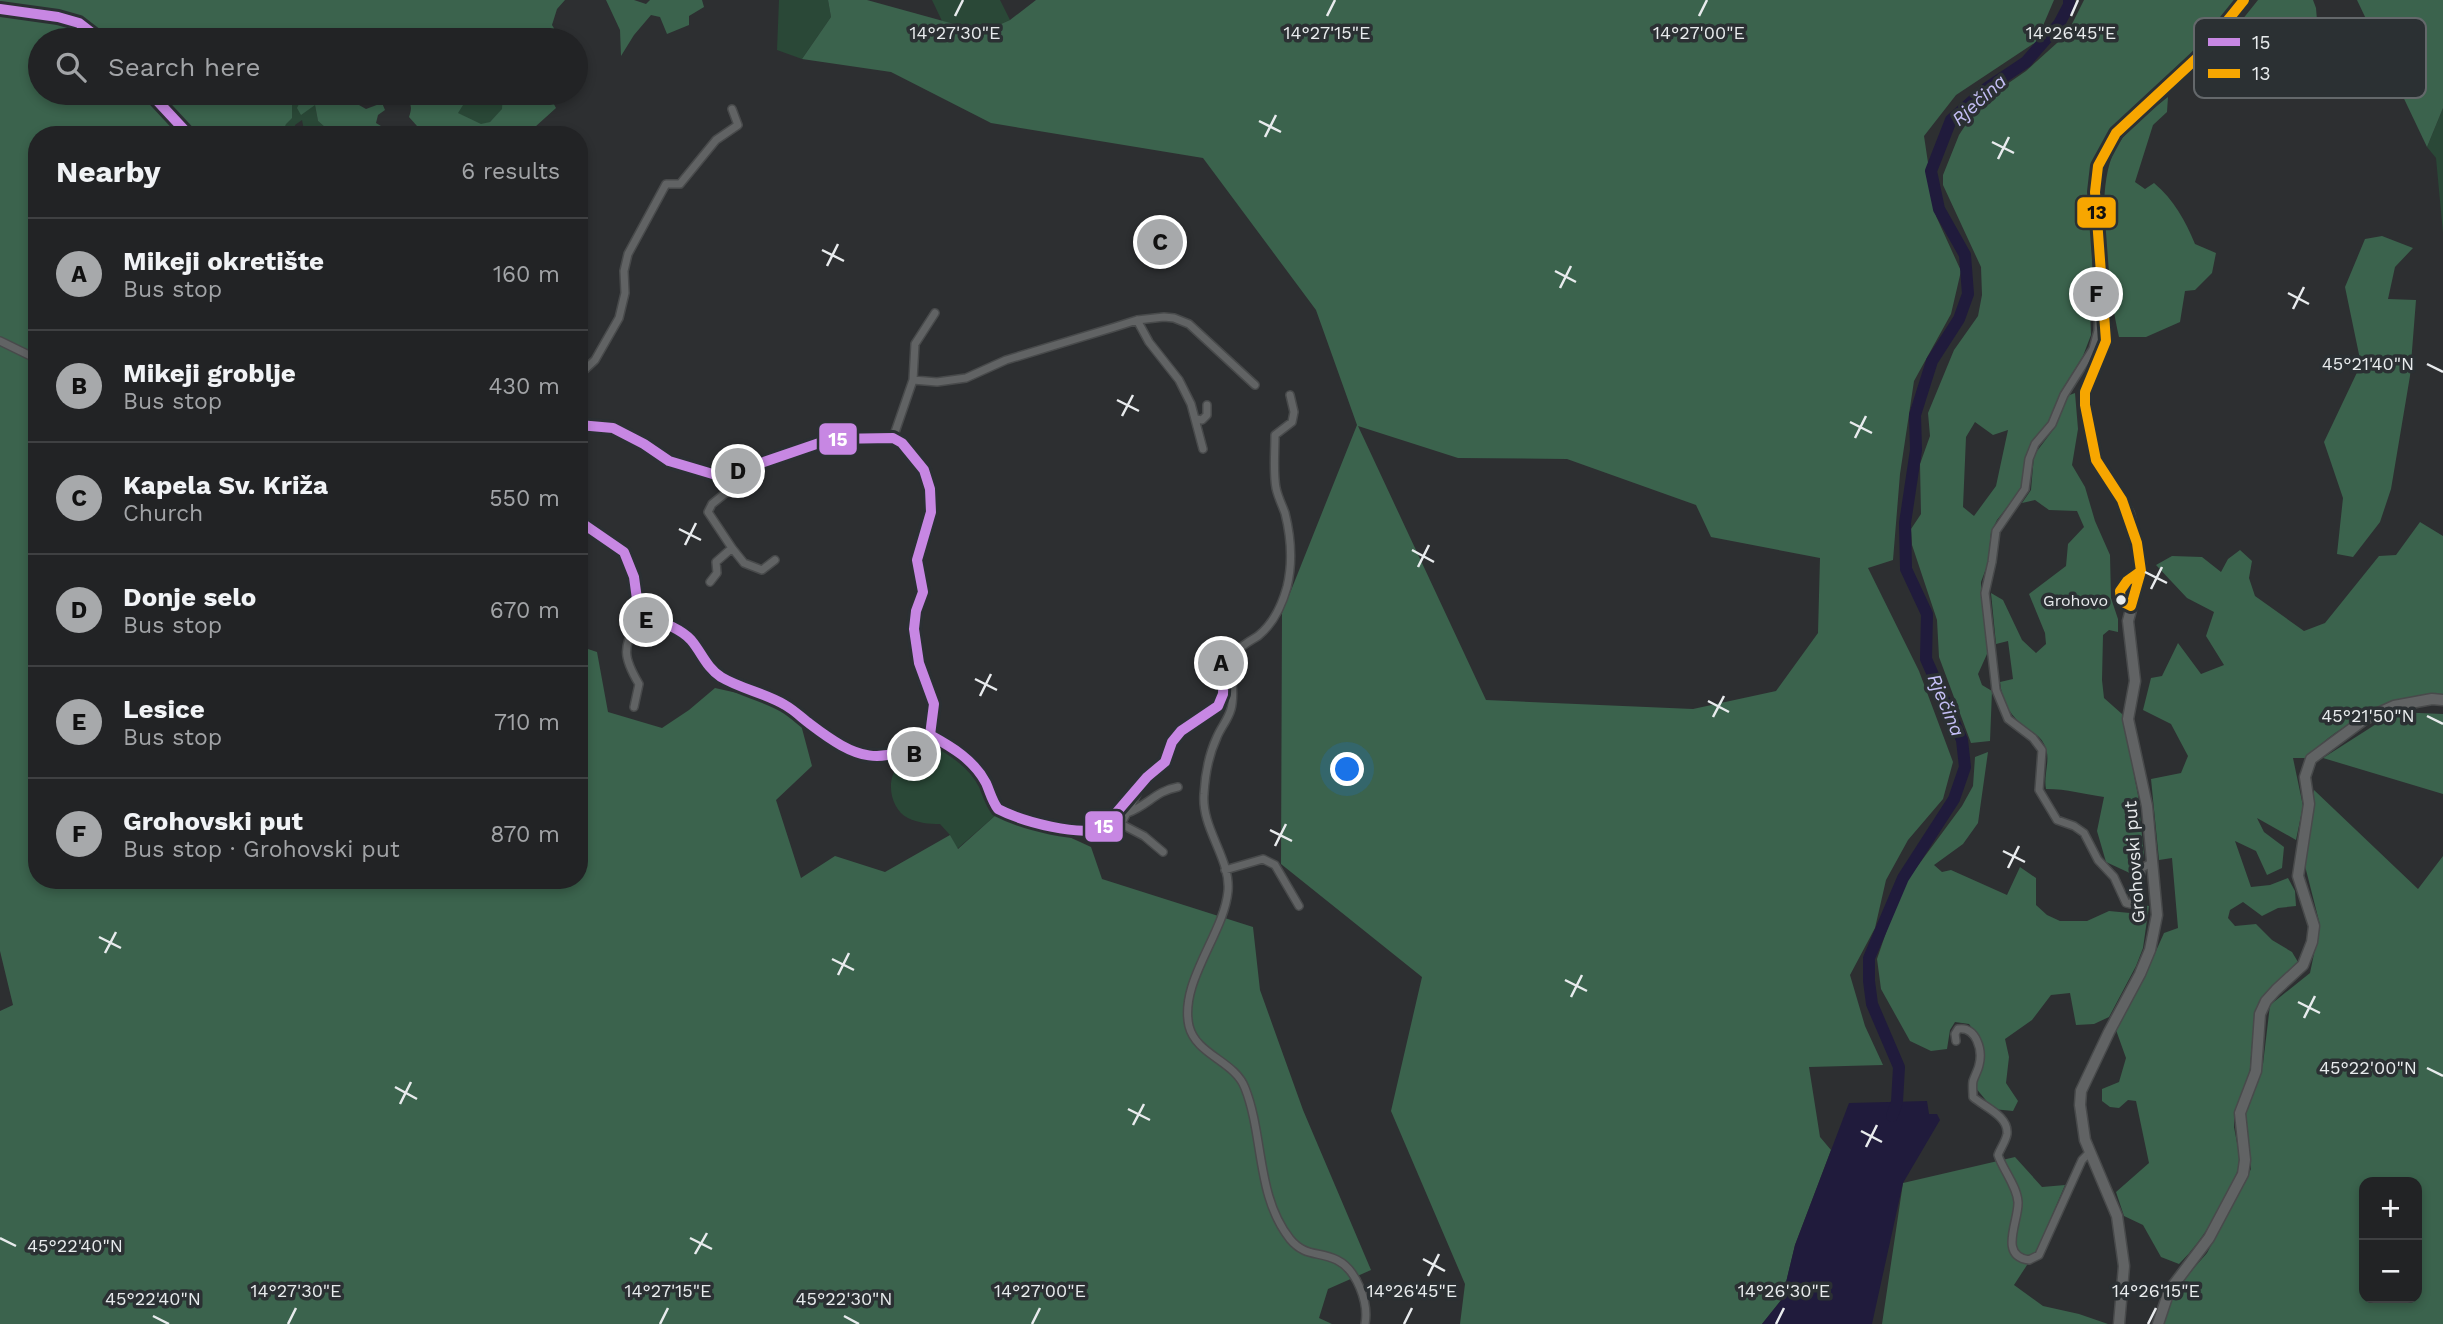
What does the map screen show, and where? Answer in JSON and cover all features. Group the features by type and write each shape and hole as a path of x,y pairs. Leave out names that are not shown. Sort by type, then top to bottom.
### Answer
{"main road":[{"name":"Grohovski put","path":"2229,18 2244,0"},
{"path":"0,9 58,17 79,23 85,28"},
{"name":"Grohovski put","path":"2119,1324 2124,1266 2116,1216 2089,1153 2082,1125 2081,1091 2150,950 2157,915 2143,781 2128,719 2135,681 2128,621 2141,562 2129,514 2096,460 2085,405 2085,392 2106,341 2095,192 2098,166 2116,133 2194,61"},
{"path":"161,105 181,126"},
{"path":"2158,1324 2169,1292 2209,1238 2244,1174 2240,1112 2256,1071 2260,1014 2276,990 2303,965 2312,942 2314,926 2298,876 2309,804 2305,778 2311,759 2365,719 2394,706 2432,699 2443,700"}],"street":[{"path":"588,367 595,360 619,318 625,293 624,271 628,254 666,184 680,184 716,140 738,125 732,109"},
{"path":"2104,302 2097,309 2098,331 2093,349 2064,395 2052,424 2035,444 2029,459 2025,489 1996,531 1985,593 1996,690 2008,719 2033,738 2042,750 2039,790 2053,816 2061,823 2074,825 2084,833 2098,860 2114,877 2126,903 2130,904 2134,900 2142,868 2153,862"},
{"path":"893,438 913,380 915,344 935,313"},
{"path":"913,380 937,382 966,378 1006,360 1138,320 1174,318 1189,324 1255,385"},
{"path":"1138,320 1149,342 1178,380 1196,419 1203,449"},
{"path":"0,341 28,355"},
{"path":"1290,395 1294,412 1292,422 1275,435 1276,489 1285,514 1292,555 1283,600 1273,620 1244,645 1234,658 1232,707 1216,738 1204,792 1207,822 1225,870 1228,888 1225,908 1193,986 1187,1016 1190,1029 1199,1043 1237,1074 1245,1087 1261,1148 1269,1198 1289,1237 1300,1249 1335,1259 1342,1264 1360,1286 1366,1303 1365,1324"},
{"path":"1196,419 1202,420 1207,415 1207,405"},
{"path":"588,426 613,428 679,466 716,475 738,476"},
{"path":"639,614 687,636 713,672 787,706 839,744 866,757 900,755 930,735 934,704 919,663 914,629 916,611 923,593 917,561 931,512 930,489 924,470 910,450 893,438 831,439 761,463 738,476 728,491 712,503 708,512 744,563 762,570 775,560"},
{"path":"588,529 621,548 632,566 639,614 626,647 626,662 639,684 634,707"},
{"path":"710,582 717,573 716,562 732,548"},
{"path":"1104,827 1165,762 1172,742 1181,731 1217,706 1223,694 1222,667 1228,658 1234,658"},
{"path":"930,735 962,754 975,766 989,789 992,800 1002,811 1077,830 1096,831 1121,824 1144,836 1163,852"},
{"path":"1127,813 1148,803 1163,790 1178,787"},
{"path":"1121,824 1138,789"},
{"path":"1225,870 1263,859 1269,860 1275,864 1299,906"},
{"path":"1956,1041 1958,1028 1971,1030 1979,1049 1980,1063 1973,1082 1973,1097 1996,1113 2007,1130 2007,1137 1998,1155 2018,1202 2013,1228 2013,1250 2017,1256 2029,1260 2039,1255 2082,1160 2089,1153"}],"green space":[{"path":"0,0 565,0 557,9 552,25 554,28 93,28 87,22 67,13 0,5"},
{"path":"606,0 634,0 646,4 650,0 702,0 704,7 689,16 689,25 667,34 660,17 651,15 621,56 620,30"},
{"path":"779,0 828,0 831,17 802,59 777,50"},
{"path":"828,0 867,0 983,32 1010,20 1036,0 2054,0 2036,42 1956,95 1924,136 1936,216 1961,271 1951,314 1914,381 1900,474 1893,560 1868,568 1919,671 1953,762 1943,799 1908,840 1886,880 1875,928 1850,975 1865,1026 1883,1065 1809,1067 1820,1137 1831,1150 1795,1245 1782,1299 1762,1324 1460,1324 1465,1284 1391,1111 1422,977 1281,864 1282,613 1357,425 1316,310 1203,158 991,123 891,72 802,59 831,17","holes":["1358,426 1458,458 1567,459 1696,505 1711,537 1820,558 1818,633 1776,691 1693,709 1486,700"]},
{"path":"932,0 1000,0 1010,20 983,32 942,21"},
{"path":"2084,0 2236,0 2224,18 2194,18 2194,55 2110,133 2093,165 2089,191 2094,296 2090,310 2091,335 2083,356 2060,393 2049,422 2031,443 2021,489 1991,532 1988,563 1981,582 1988,634 1987,654 1978,674 1982,685 1992,691 1990,741 1971,743 1939,657 1937,620 1912,545 1911,529 1921,514 1920,464 1930,436 1928,413 1954,350 1978,316 1982,295 1981,267 1943,185 1943,175 1959,135 1970,118 1997,91 2026,71 2067,34","holes":["1975,422 1993,435 2008,430 1996,486 1974,516 1963,507 1966,437"]},
{"path":"2258,0 2313,0 2317,18 2244,18"},
{"path":"2357,0 2443,0 2443,108 2427,147 2404,98 2426,98 2426,18 2366,18"},
{"path":"0,14 69,28 28,28 28,105 153,105 172,126 28,126 28,889 588,889 588,649 597,652 608,712 662,728 715,688 796,706 812,766 776,800 801,878 835,856 885,872 950,835 958,849 997,814 1054,830 1091,847 1102,879 1253,927 1260,990 1303,1110 1371,1270 1328,1289 1319,1318 1332,1324 0,1324 0,1011 13,1005 0,951"},
{"path":"2168,97 2167,112 2153,125 2135,182 2145,189 2154,183 2178,211 2195,244 2216,253 2212,273 2195,290 2185,291 2180,322 2146,337 2119,337 2105,242 2105,190 2108,168 2115,150 2126,134"},
{"path":"166,105 292,105 292,118 285,126 186,126"},
{"path":"290,105 315,105 318,121 324,126 303,126 302,120 295,126 284,126"},
{"path":"298,105 315,105 301,115 297,108"},
{"path":"315,105 359,105 366,109 383,105 385,110 378,115 376,123 381,126 324,126 318,121"},
{"path":"410,105 463,105 458,113 481,124 490,122 502,109 502,105 554,105 556,108 536,126 417,126 409,117"},
{"path":"463,105 503,105 503,109 490,122 481,125 457,113"},
{"path":"2443,108 2443,233 2436,158 2427,147"},
{"path":"2382,236 2413,248 2395,267 2388,299 2416,300 2410,376 2391,489 2380,522 2353,557 2337,554 2343,498 2324,442 2361,364 2345,287 2365,239"},
{"path":"2075,393 2078,429 2072,465 2085,487 2095,521 2110,555 2111,598 2118,619 2118,632 2109,630 2103,635 2102,680 2104,698 2122,714 2138,795 2144,856 2134,875 2106,862 2097,831 2104,797 2046,789 2047,755 2044,744 2012,715 2005,703 2000,682 2013,679 2008,641 1996,644 1991,593 2003,600 2022,640 2036,653 2046,644 2045,633 2029,594 2066,566 2068,544 2084,527 2077,511 2049,510 2035,500 2022,503 2031,490 2034,455 2056,426 2067,396"},
{"path":"2420,522 2443,536 2443,695 2404,700 2368,713 2336,733 2306,758 2293,758 2303,806 2296,840 2257,818 2264,832 2284,847 2282,868 2267,875 2256,851 2235,841 2251,887 2270,885 2288,878 2295,891 2296,906 2278,908 2262,916 2243,902 2230,910 2228,918 2235,926 2256,924 2272,940 2292,952 2298,962 2266,994 2257,1010 2249,1080 2234,1113 2240,1159 2238,1170 2213,1220 2198,1243 2179,1264 2161,1257 2143,1225 2124,1216 2116,1192 2149,1163 2136,1101 2128,1100 2119,1108 2110,1107 2102,1101 2102,1089 2119,1082 2126,1058 2116,1030 2164,933 2178,928 2172,858 2159,860 2151,779 2181,773 2188,756 2171,724 2143,710 2151,678 2162,676 2178,643 2201,674 2224,665 2206,636 2214,612 2187,598 2156,565 2172,556 2202,557 2221,572 2228,559 2240,550 2252,561 2249,578 2255,596 2304,631 2325,623 2379,556 2396,555"},
{"path":"2395,712 2443,714 2443,794 2323,758"},
{"path":"936,743 960,756 981,777 988,801 997,814 957,849 940,824 916,821 902,814 892,793 892,778 899,765 926,746"},
{"path":"1988,752 1978,823 1963,844 1934,865 1942,872 1951,870 2007,895 2020,867 2036,878 2036,905 2047,915 2060,921 2087,921 2109,911 2130,913 2141,905 2149,906 2143,948 2109,1017 2094,1024 2076,1025 2070,993 2051,995 2032,1020 2005,1039 2009,1057 2006,1083 2018,1101 2013,1111 1993,1109 1975,1087 1983,1055 1980,1040 1969,1024 1955,1022 1950,1030 1947,1049 1931,1051 1910,1041 1881,989 1877,959 1908,879 1962,806 1973,786 1975,757"},
{"path":"2314,790 2418,889 2443,856 2443,1324 2162,1324 2173,1292 2207,1253 2251,1169 2245,1109 2263,1064 2270,1005 2310,973 2320,925 2304,862"},
{"path":"2015,1157 2042,1187 2065,1185 2038,1248 2014,1285 2043,1306 2108,1324 1882,1324 1903,1183"}],"shaded area":[{"path":"1927,1101 1929,1114 1937,1114 1940,1120 1903,1183 1872,1324 1762,1324 1782,1299 1795,1245 1849,1103"}],"waterway":[{"name":"Rječina","path":"1892,1116 1897,1102 1899,1067 1872,1004 1869,958 1903,878 1954,799 1965,767 1962,740 1926,659 1927,614 1906,569 1905,523 1916,450 1915,415 1932,361 1959,319 1968,294 1965,255 1939,209 1931,171 1951,120 1987,88 2026,62 2059,24 2069,0"}],"transit line":[{"name":"13","path":"2229,18 2244,0"},
{"name":"15","path":"0,9 58,17 79,23 85,28"},
{"name":"13","path":"2141,571 2137,543 2122,500 2096,460 2085,405 2085,392 2106,341 2095,192 2098,166 2116,133 2194,61"},
{"name":"15","path":"161,105 181,126"},
{"name":"15","path":"588,426 613,428 669,461 716,475 738,476 761,463 831,439 893,438 902,443 924,470 930,489 931,512 917,560 923,592 916,611 914,629 919,663 934,704 930,735 897,753 883,756 855,752 826,736 785,705 721,677 686,635 639,614 634,577 624,552 588,527"},
{"name":"13","path":"2141,571 2131,606 2121,601 2120,591 2127,581 2141,571"},
{"name":"15","path":"930,735 954,749 975,767 998,809 1051,827 1094,830 1104,827 1147,777 1165,762 1172,742 1181,731 1218,706 1223,694 1224,662"}],"place":[{"name":"Kapela Sv. Križa","path":"1160,242"},
{"name":"Grohovski put","path":"2096,294"},
{"name":"Donje selo","path":"738,471"},
{"name":"Grohovo","path":"2121,600"},
{"name":"Lesice","path":"646,620"},
{"name":"Mikeji okretište","path":"1221,663"},
{"name":"Mikeji groblje","path":"914,754"}]}
